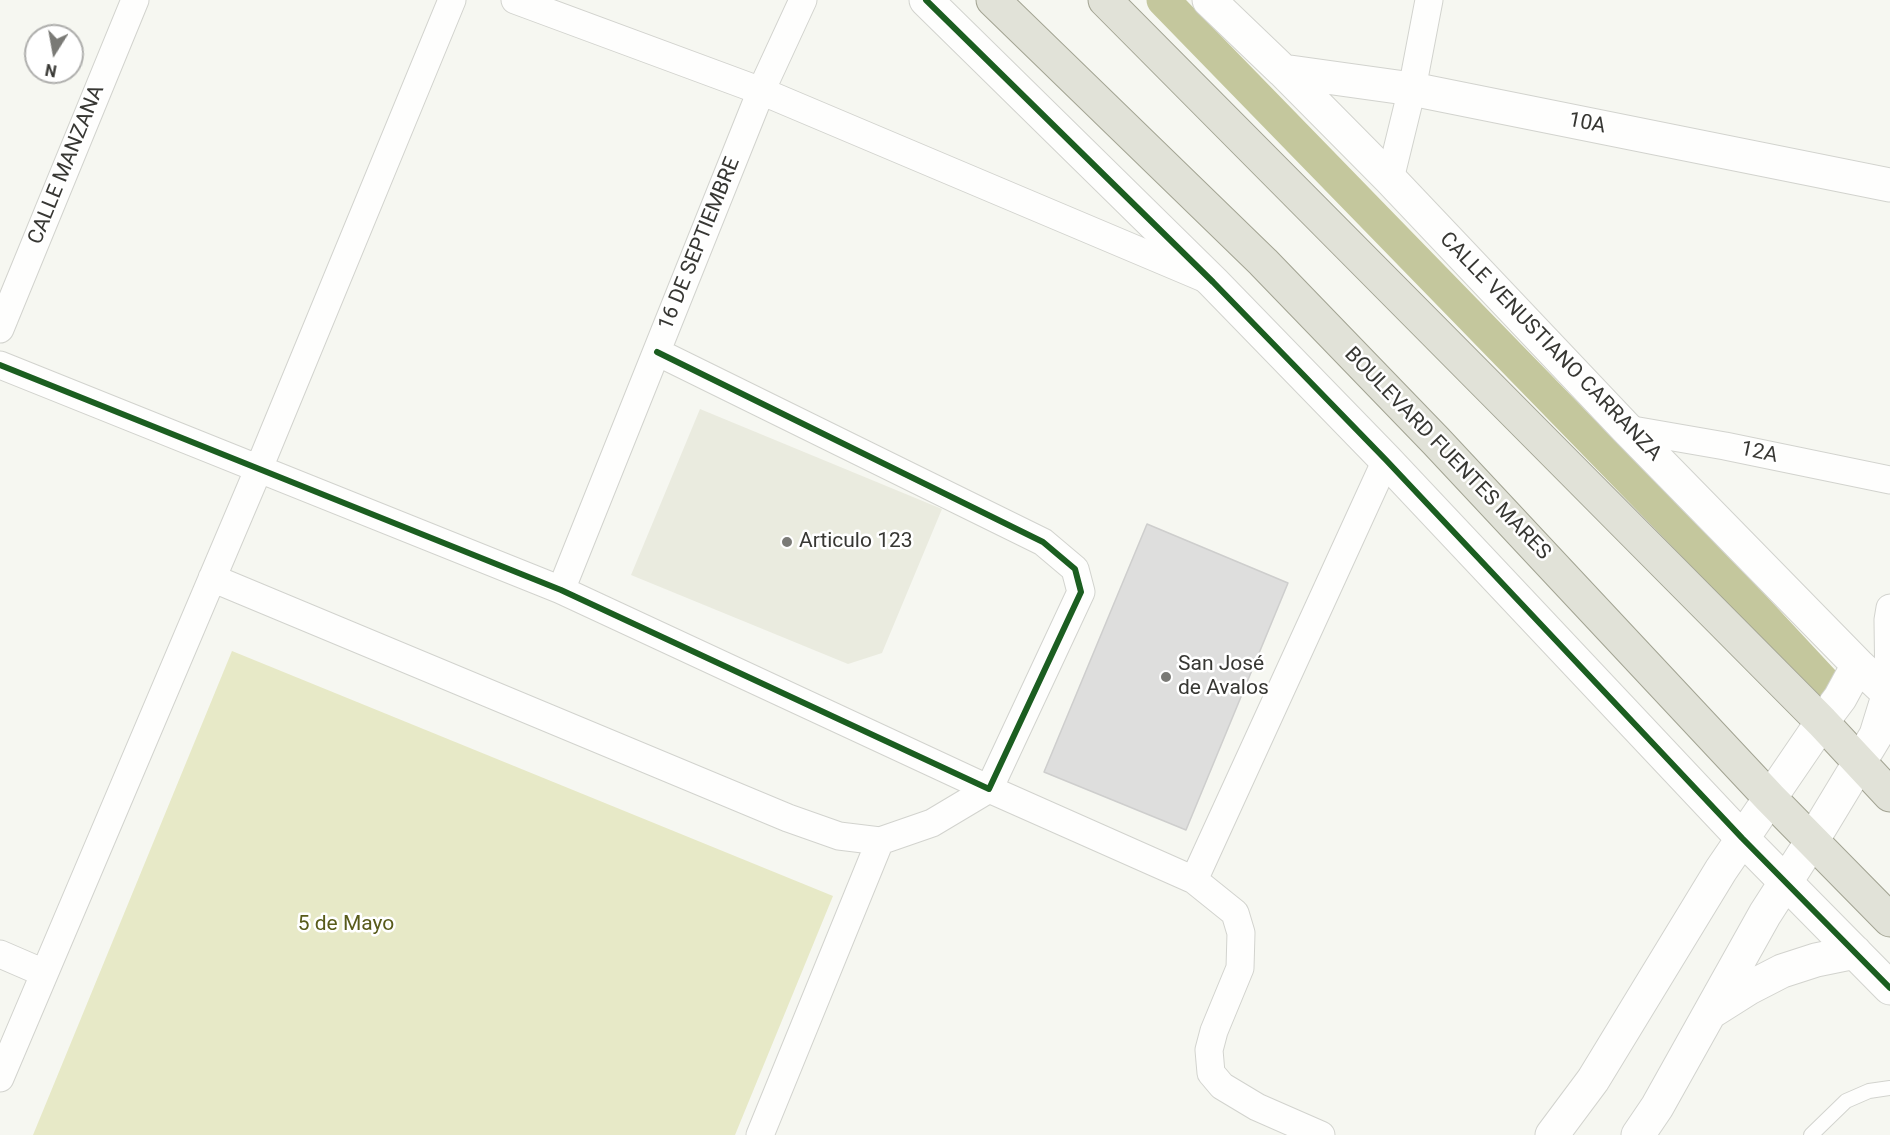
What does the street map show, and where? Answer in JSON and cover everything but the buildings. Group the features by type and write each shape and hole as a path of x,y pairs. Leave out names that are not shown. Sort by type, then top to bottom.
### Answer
{"main road":[{"name":"BOULEVARD FUENTES MARES","path":"993,0 1263,262 1436,441 1770,798 1890,920"},
{"path":"1105,0 1822,722 1890,795"}],"street":[{"name":"CALLE MANZANA","path":"0,329 135,0"},
{"path":"0,1077 259,468 452,0"},
{"path":"515,0 761,92 1213,282"},
{"name":"16 DE SEPTIEMBRE","path":"561,590 761,92 803,0"},
{"path":"926,0 1213,282 1386,460 1742,838 1890,988"},
{"name":"CALLE VENUSTIANO CARRANZA","path":"1209,0 1390,179 1627,429 1889,694"},
{"path":"1390,179 1412,89 1429,0"},
{"name":"10A","path":"1283,71 1412,89 1890,186"},
{"path":"212,578 788,818 839,836 880,841 933,824 989,789 1081,592 1075,569 1043,542 657,352"},
{"path":"0,365 561,590 989,789 1194,880 1234,913 1241,933 1240,968 1214,1031 1209,1050 1211,1073 1222,1086 1257,1107 1321,1135"},
{"name":"12A","path":"1627,429 1725,446 1890,480"},
{"path":"1194,880 1386,460"},
{"path":"1552,1135 1593,1080 1742,838 1840,699 1889,614"},
{"path":"1638,1135 1657,1107 1765,914 1876,735 1889,694 1889,614"},
{"path":"760,1135 880,841"},
{"path":"1710,1012 1782,971 1816,960 1855,952"},
{"path":"0,954 45,973"}],"lane":[{"path":"1811,1135 1846,1101 1869,1091 1890,1088"}],"shaded area":[{"name":"Articulo 123","path":"700,409 942,509 882,653 848,664 631,575"}],"green space":[{"name":"5 de Mayo","path":"232,651 833,896 735,1135 33,1135"}],"waterway":[{"path":"1163,0 1753,606 1832,691"}],"cycle path":[{"path":"926,0 1213,282 1386,460 1742,838 1890,988"},
{"path":"0,365 561,590 989,789 1081,592 1075,569 1043,542 657,352"}],"place":[{"name":"Articulo 123","path":"787,542"},
{"name":"San José de Avalos","path":"1166,677"}]}
